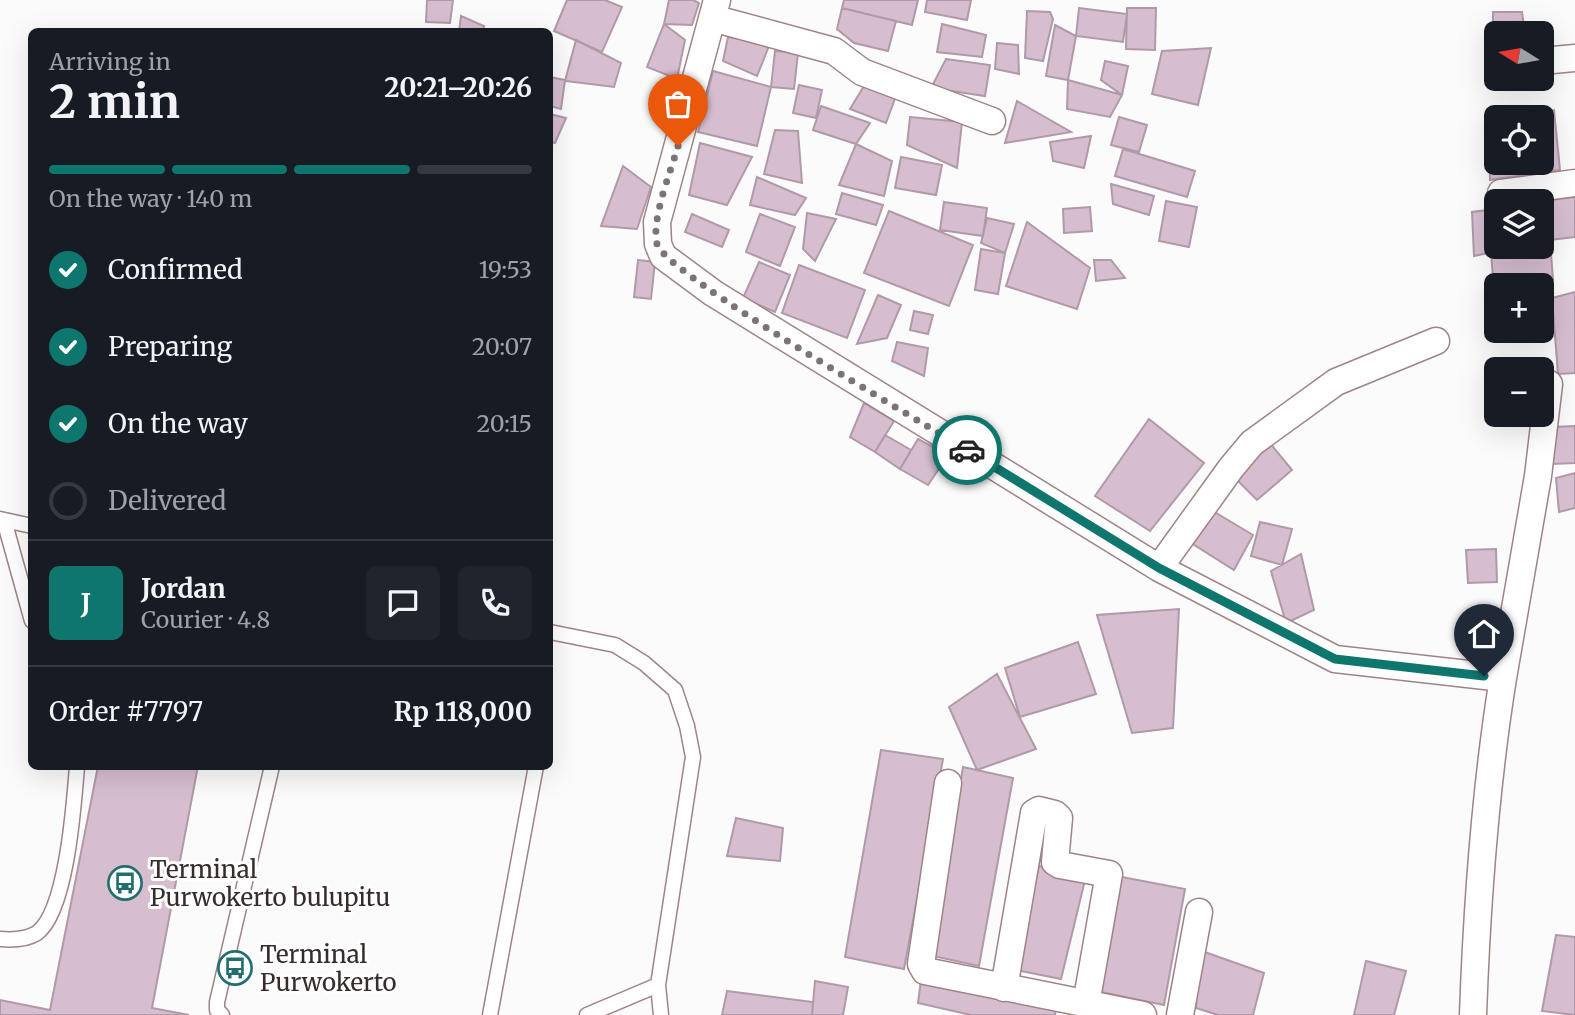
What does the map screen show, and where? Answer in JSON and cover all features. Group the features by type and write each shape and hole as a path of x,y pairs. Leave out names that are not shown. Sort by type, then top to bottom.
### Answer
{"street":[{"path":"992,121 862,72 834,51 715,9 657,222 657,244 663,256 713,293 1159,568 1335,659 1503,678"},
{"path":"1554,60 1575,58"},
{"path":"1535,189 1575,183"},
{"path":"1159,568 1224,476 1252,443 1336,382 1436,341"},
{"path":"1473,1015 1476,934 1489,765 1544,427"},
{"path":"948,783 921,964 925,971 1143,1015"},
{"path":"1004,988 1034,813 1039,810 1055,814 1059,818 1055,862 1109,874 1086,1004"},
{"path":"1180,1015 1199,912"}],"lane":[{"path":"28,525 2,520 28,608"},
{"path":"553,633 614,645 645,663 675,690 687,726 693,757 658,985 661,1015"},
{"path":"0,939 23,939 37,933 49,919 68,849 77,770"},
{"path":"222,1015 217,1010 217,1002 271,770"},
{"path":"490,1015 535,770"},
{"path":"587,1015 658,985"}],"building":[{"path":"427,0 453,0 450,23 426,22"},
{"path":"567,0 605,0 622,7 602,52 554,31"},
{"path":"669,0 693,0 699,3 692,25 664,24"},
{"path":"844,0 918,0 912,25 842,8"},
{"path":"927,0 971,0 967,20 925,12"},
{"path":"842,8 896,21 888,51 854,43 837,29"},
{"path":"1079,8 1127,14 1123,42 1076,36"},
{"path":"1127,8 1156,8 1155,50 1126,49"},
{"path":"1027,11 1050,12 1053,19 1043,61 1025,58"},
{"path":"1493,12 1522,12 1523,21 1493,21"},
{"path":"461,16 484,26 484,28 460,28"},
{"path":"664,24 685,40 677,79 647,67"},
{"path":"942,24 986,35 982,57 937,52"},
{"path":"1055,25 1076,36 1068,80 1046,76"},
{"path":"728,37 774,42 769,46 757,76 723,61"},
{"path":"576,40 621,63 614,87 565,81"},
{"path":"997,43 1018,45 1019,74 995,69"},
{"path":"1211,48 1198,105 1152,94 1162,51"},
{"path":"775,51 798,53 794,89 771,87"},
{"path":"946,59 990,65 985,96 931,88"},
{"path":"1105,61 1128,66 1122,95 1101,80"},
{"path":"713,71 771,87 757,146 698,132"},
{"path":"553,78 565,80 561,109 553,107"},
{"path":"1068,80 1122,95 1110,117 1067,109"},
{"path":"799,85 822,90 816,118 793,113"},
{"path":"864,86 896,96 886,123 850,109"},
{"path":"1017,101 1071,132 1005,143"},
{"path":"821,106 870,123 856,144 813,130"},
{"path":"1554,110 1560,170 1554,171"},
{"path":"553,115 566,118 553,143"},
{"path":"910,117 962,122 957,168 907,145"},
{"path":"1119,117 1147,125 1139,152 1111,145"},
{"path":"775,130 798,131 802,183 764,174"},
{"path":"1091,136 1084,168 1053,161 1050,142"},
{"path":"700,143 752,157 727,205 689,195"},
{"path":"856,144 892,161 884,196 839,185"},
{"path":"1123,149 1195,171 1187,197 1115,176"},
{"path":"901,157 942,165 936,195 895,188"},
{"path":"623,166 651,187 637,229 601,226"},
{"path":"1490,175 1525,175 1490,180"},
{"path":"757,177 806,198 795,215 750,205"},
{"path":"1575,183 1575,237 1554,240 1553,189"},
{"path":"1111,184 1154,196 1149,215 1113,204"},
{"path":"842,193 883,205 876,225 836,214"},
{"path":"1166,201 1197,207 1189,247 1159,241"},
{"path":"944,202 987,208 983,236 940,230"},
{"path":"1090,207 1092,231 1064,233 1063,209"},
{"path":"1484,210 1484,254 1474,256 1472,212"},
{"path":"889,211 973,245 949,306 864,273"},
{"path":"807,213 836,219 815,261 803,249"},
{"path":"692,214 729,230 722,247 685,232"},
{"path":"760,214 795,227 780,266 746,252"},
{"path":"987,218 1014,224 1005,253 981,243"},
{"path":"1027,222 1090,268 1077,309 1006,286"},
{"path":"981,249 1005,253 998,294 975,290"},
{"path":"1492,259 1551,259 1552,273 1493,273"},
{"path":"638,260 655,262 651,299 634,297"},
{"path":"1094,260 1111,260 1125,278 1096,281"},
{"path":"759,262 790,275 775,312 743,298"},
{"path":"799,265 865,290 847,338 782,313"},
{"path":"1575,292 1575,373 1558,374 1554,297"},
{"path":"878,295 901,305 887,338 857,344"},
{"path":"914,311 933,315 928,334 910,330"},
{"path":"897,342 928,348 924,376 892,361"},
{"path":"864,403 894,421 875,452 850,437"},
{"path":"1149,419 1204,463 1150,531 1095,496"},
{"path":"1575,426 1575,463 1552,464 1554,427"},
{"path":"885,435 911,450 900,469 875,452"},
{"path":"1264,436 1292,470 1257,500 1229,472"},
{"path":"918,439 948,455 928,485 900,469"},
{"path":"1575,473 1575,508 1559,512 1556,478"},
{"path":"1213,511 1253,535 1234,570 1188,541"},
{"path":"1260,522 1292,529 1282,565 1251,556"},
{"path":"1496,549 1497,582 1468,583 1466,550"},
{"path":"1301,554 1314,610 1286,623 1271,571"},
{"path":"1179,609 1173,728 1132,733 1097,615"},
{"path":"1078,642 1096,694 1020,717 1005,668"},
{"path":"997,674 1036,749 977,770 949,707"},
{"path":"881,750 943,759 904,969 845,957"},
{"path":"963,767 1013,778 979,966 933,956"},
{"name":"Terminal Purwokerto bulupitu","path":"97,770 197,770 152,1008 189,1015 0,1015 0,1000 50,1010"},
{"path":"736,818 783,828 780,861 727,856"},
{"path":"1039,866 1086,876 1061,979 1016,970"},
{"path":"1122,877 1185,889 1164,1005 1101,992"},
{"path":"1556,935 1575,937 1575,1015 1542,1011"},
{"path":"1199,950 1264,973 1253,1015 1218,1015 1196,1008"},
{"path":"1366,961 1406,971 1394,1015 1354,1015"},
{"path":"921,980 1056,1008 1055,1015 971,1015 918,1003"},
{"path":"815,981 848,987 843,1015 812,1015"},
{"path":"727,991 813,1002 812,1015 722,1015"}],"way so far":[{"path":"678,146 657,222 657,244 663,256 713,293 967,450"}],"place":[{"name":"Terminal Purwokerto bulupitu","path":"125,883"},
{"name":"Terminal Purwokerto","path":"235,968"}],"route":[{"path":"967,450 1159,568 1335,659 1484,676"}]}
